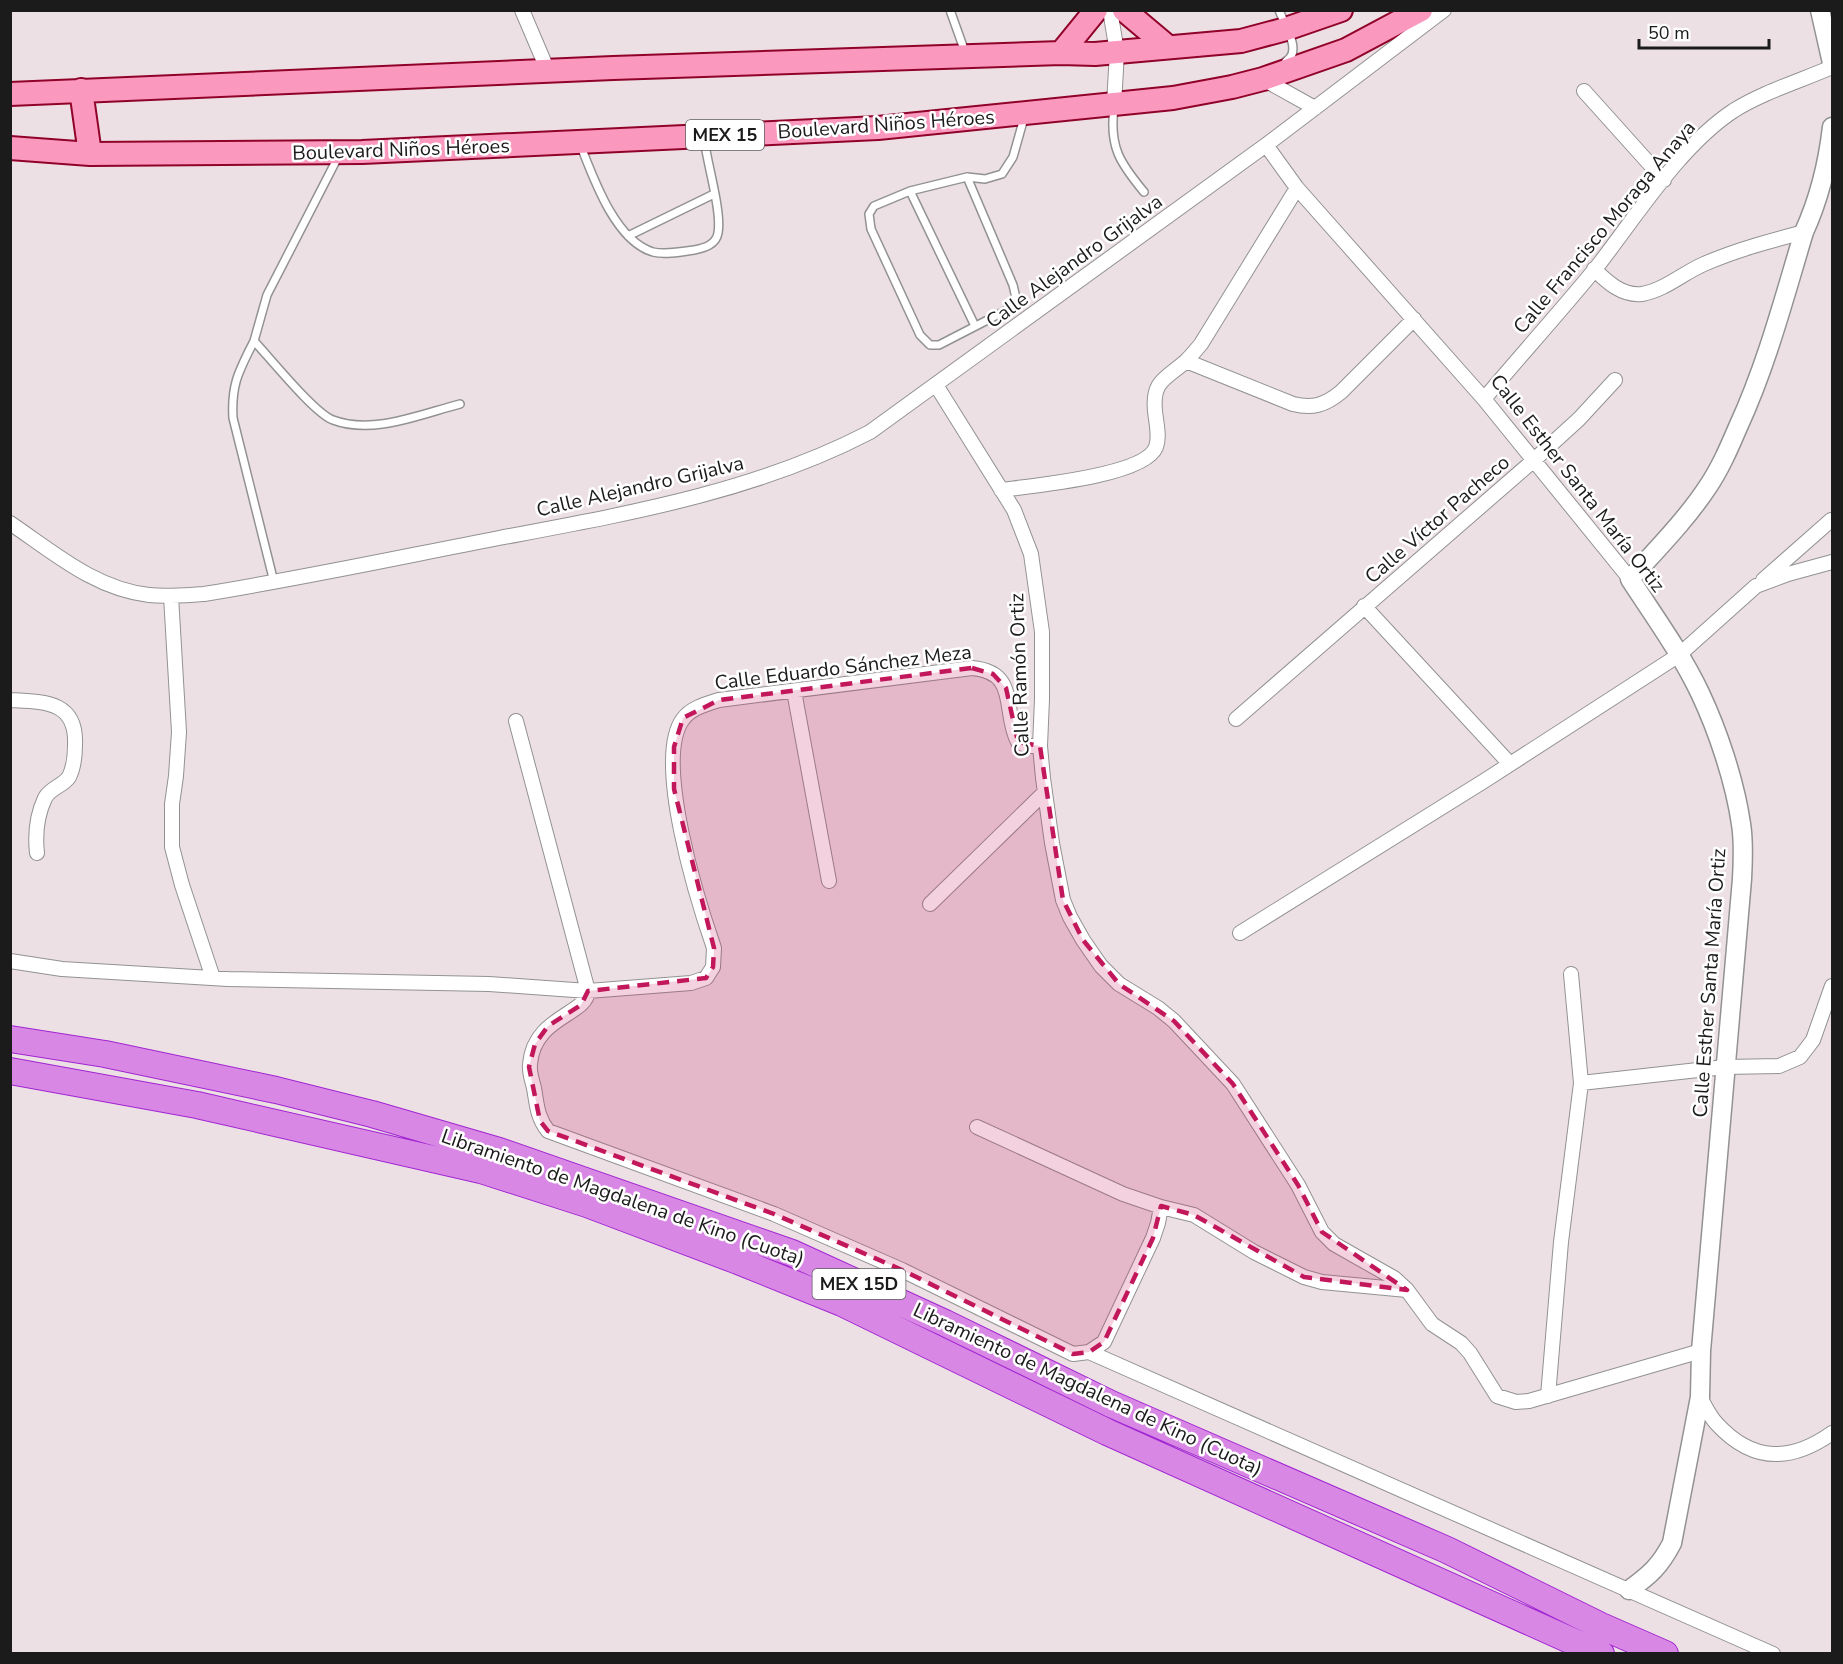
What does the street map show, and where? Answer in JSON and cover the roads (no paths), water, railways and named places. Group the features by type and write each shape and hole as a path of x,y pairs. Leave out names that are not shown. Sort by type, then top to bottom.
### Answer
{"highway":[{"name":"Libramiento de Magdalena de Kino (Cuota)","path":"10,1039 105,1054 276,1090 372,1114 499,1151 792,1253 945,1323 1112,1404 1448,1550 1601,1626 1665,1653"},
{"name":"Libramiento de Magdalena de Kino (Cuota)","path":"10,1071 197,1105 438,1160 481,1170 587,1204 738,1261 842,1304 1107,1432 1601,1653"}],"main road":[{"path":"1061,53 1096,10"},
{"path":"1124,10 1168,47"},
{"path":"10,94 548,71 1061,53 1095,54 1241,41 1282,20 1341,10"},
{"name":"Boulevard Niños Héroes","path":"10,148 90,154 341,152 878,128 1173,98 1232,87 1263,79 1346,50 1421,10"},
{"path":"81,90 90,154"}],"street":[{"path":"522,10 548,71"},
{"path":"1110,10 1117,52 1114,104"},
{"name":"Calle Alejandro Grijalva","path":"10,523 85,574 114,587 146,595 204,594 629,513 724,489 835,451 870,432 936,385 1266,145 1444,10"},
{"path":"1820,10 1833,65"},
{"name":"Calle Francisco Moraga Anaya","path":"1484,399 1594,269 1700,138 1732,112 1750,101 1833,65"},
{"path":"1263,79 1315,108"},
{"path":"1584,91 1664,180"},
{"path":"1630,579 1690,513 1723,462 1765,363 1821,181 1833,127"},
{"name":"Calle Esther Santa María Ortiz","path":"1266,145 1298,188 1484,399 1630,579 1679,655 1699,692 1728,774 1741,825 1742,879 1701,1351 1700,1397 1672,1543 1663,1561 1649,1576 1629,1590"},
{"path":"1001,490 1119,471 1140,463 1151,455 1157,447 1158,435 1155,390 1160,381 1186,361 1201,344 1298,188"},
{"path":"1594,269 1610,284 1627,292 1641,294 1668,284 1699,266 1729,253 1804,232"},
{"path":"1186,361 1293,404 1305,407 1317,406 1330,401 1341,392 1414,319"},
{"name":"Calle Víctor Pacheco","path":"1236,719 1534,460 1579,419 1615,380"},
{"name":"Calle Ramón Ortiz","path":"936,385 1014,510 1031,554 1042,633 1040,746 1052,843 1063,900 1079,933 1101,966 1119,984 1158,1008 1174,1022 1233,1084 1298,1185 1322,1232 1334,1244 1383,1271 1407,1290 1431,1324 1461,1343 1470,1353 1497,1396 1516,1402 1548,1396 1701,1351"},
{"path":"1240,933 1679,655 1831,520"},
{"path":"1756,586 1833,562"},
{"path":"171,596 179,732 172,804 172,848 213,978"},
{"path":"1364,606 1510,764"},
{"name":"Calle Eduardo Sánchez Meza","path":"588,991 681,984 706,978 713,967 714,948 676,811 673,761 677,732 683,718 697,707 719,700 972,668 982,669 1000,678 1006,688 1014,734 1018,742 1028,746 1040,746"},
{"path":"794,691 829,881"},
{"path":"10,700 43,702 56,706 68,713 76,729 75,761 68,778 45,796 38,818 37,853"},
{"path":"516,721 588,991 588,997 581,1005 548,1026 540,1035 532,1054 530,1067 540,1121 548,1131 774,1214 902,1270 1073,1354 1089,1352 1104,1342 1152,1238 1161,1207"},
{"path":"930,904 1045,792"},
{"path":"10,961 62,969 213,978 489,984 588,991"},
{"path":"1548,1396 1561,1242 1581,1083 1571,974"},
{"path":"1581,1083 1725,1067 1779,1066 1800,1057 1813,1040 1833,986"},
{"path":"977,1127 1123,1194 1194,1215 1254,1252 1304,1277 1322,1282 1407,1290"},
{"path":"1089,1352 1773,1653"},
{"path":"1700,1397 1716,1423 1740,1444 1755,1452 1774,1455 1795,1452 1833,1433"}],"lane":[{"path":"950,10 967,57"},
{"path":"1263,79 1271,70 1291,58 1294,53 1282,20"},
{"path":"1114,104 1111,130 1115,147 1121,162 1144,192"},
{"path":"967,177 1013,285 1016,298 1005,311 939,345 930,345 920,335 868,222 869,214 874,206 910,191 967,177 993,178 1006,169 1013,157 1025,113"},
{"path":"579,142 600,195 628,236 642,247 654,252 703,249 713,243 718,236 719,221 704,136"},
{"path":"273,582 233,418 231,396 238,373 254,342 267,295 341,152"},
{"path":"910,191 975,326"},
{"path":"628,236 714,194"},
{"path":"254,342 316,410 332,420 358,424 382,424 460,404"}]}
